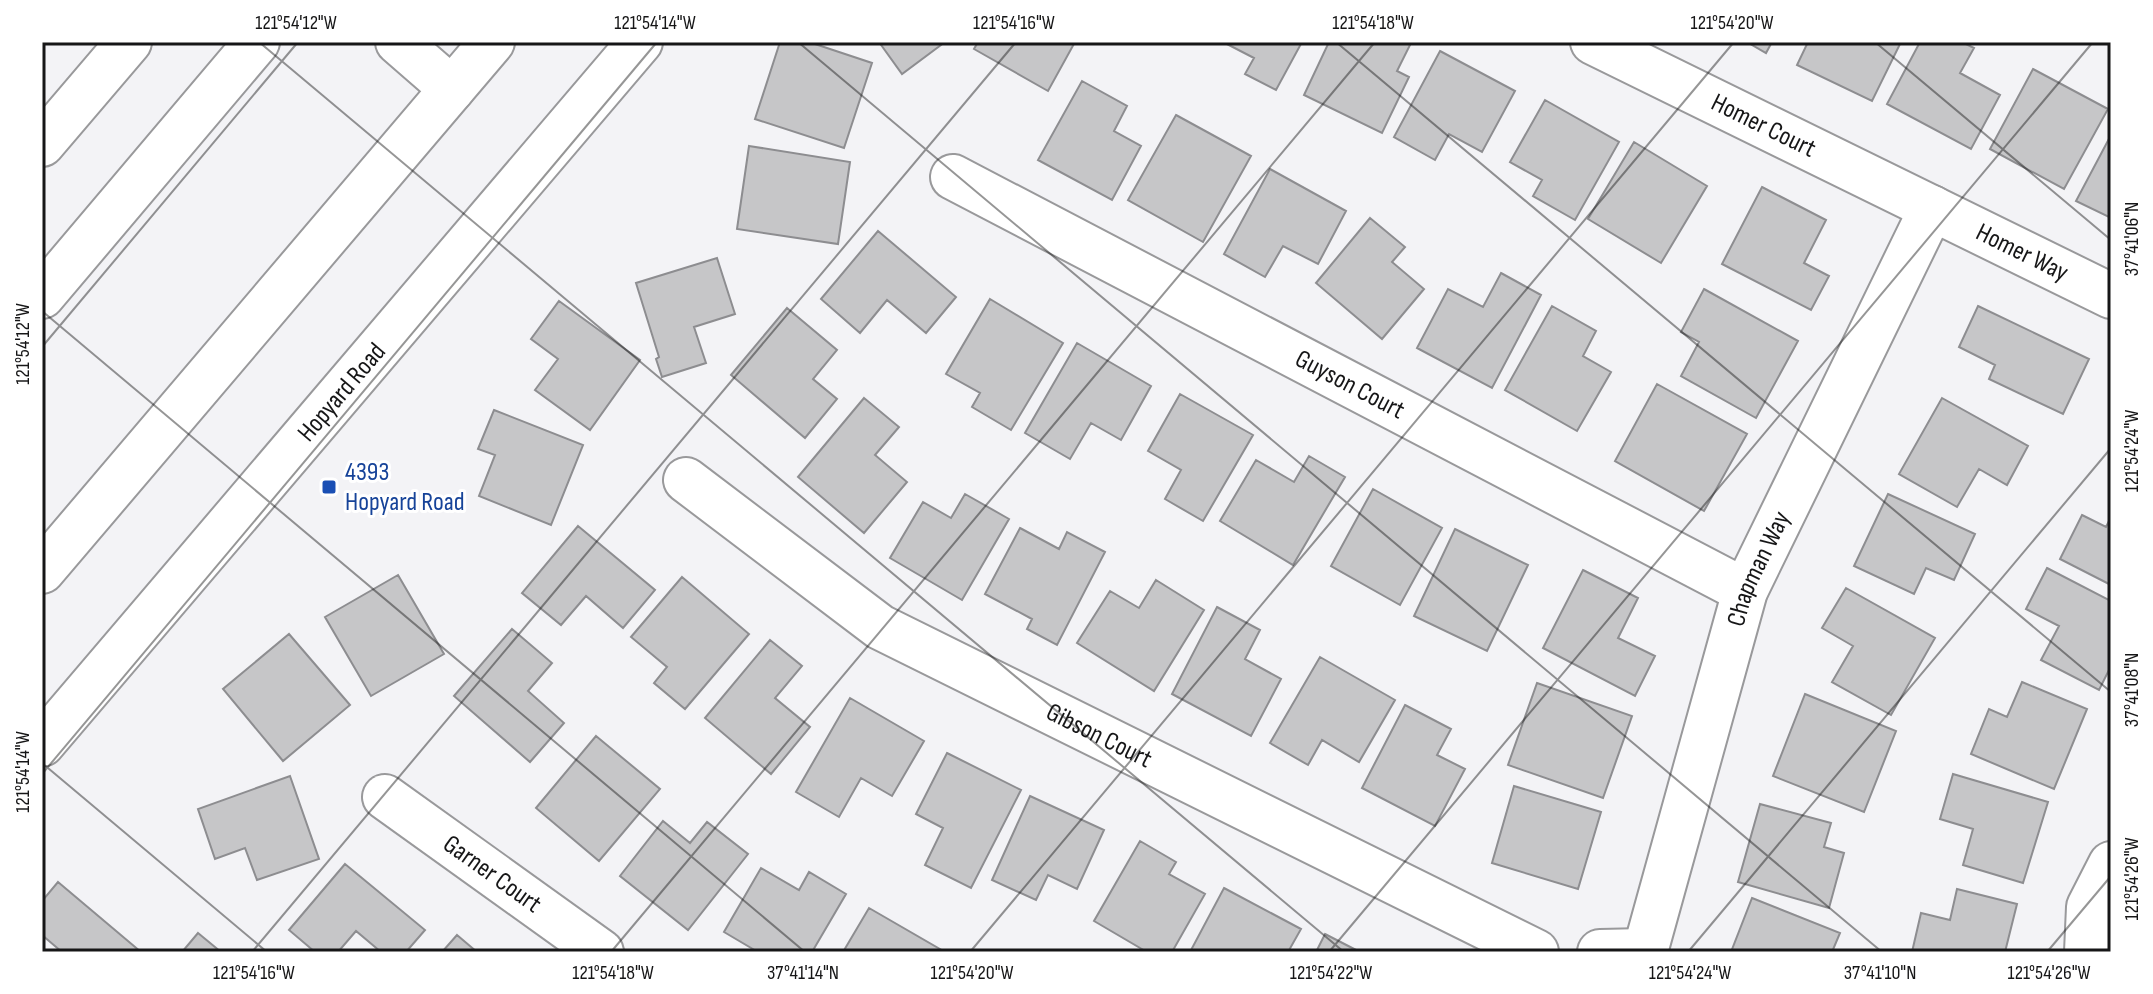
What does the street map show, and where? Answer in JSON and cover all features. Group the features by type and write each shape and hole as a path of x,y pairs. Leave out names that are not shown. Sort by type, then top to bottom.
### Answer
{"street":[{"path":"42,144 129,42"},
{"path":"42,296 257,42"},
{"path":"398,42 452,89"},
{"path":"42,571 492,42"},
{"name":"Hopyard Road","path":"42,744 640,42"},
{"name":"Homer Court","path":"1593,42 1932,208"},
{"name":"Guyson Court","path":"953,177 1745,591"},
{"name":"Homer Way","path":"1932,208 2111,296"},
{"name":"Chapman Way","path":"1645,951 1745,591 1932,208"},
{"name":"Gibson Court","path":"686,480 880,627 1536,952"},
{"name":"Garner Court","path":"385,797 601,952"},
{"path":"2087,952 2111,864"},
{"path":"1600,952 1645,951"}],"building":[{"path":"780,42 809,42 872,63 844,148 755,119"},
{"path":"879,42 945,42 902,74"},
{"path":"978,42 1075,42 1048,91 974,49"},
{"path":"1223,42 1302,42 1276,90 1245,74 1254,58"},
{"path":"1329,42 1404,42 1410,45 1397,71 1409,77 1382,133 1304,95"},
{"path":"1747,42 1772,42 1766,53"},
{"path":"1808,42 1901,42 1872,101 1797,65"},
{"path":"1920,42 1962,42 1974,48 1960,73 2000,95 1971,149 1887,104"},
{"path":"1440,51 1515,91 1482,152 1449,134 1435,160 1394,137"},
{"path":"2033,69 2108,109 2064,189 1990,149"},
{"path":"1082,81 1127,106 1114,131 1141,146 1112,200 1038,160"},
{"path":"1545,100 1619,142 1575,220 1533,196 1542,180 1510,162"},
{"path":"1176,115 1251,156 1203,242 1128,200"},
{"path":"2111,135 2111,218 2076,201"},
{"path":"1634,142 1707,186 1661,263 1588,219"},
{"path":"749,146 850,162 838,244 737,229"},
{"path":"1270,169 1346,211 1318,264 1283,246 1265,277 1224,254"},
{"path":"1762,187 1826,220 1804,263 1829,276 1811,310 1722,264"},
{"path":"1370,218 1405,247 1392,262 1424,289 1382,339 1316,283"},
{"path":"878,231 956,297 926,333 887,300 860,333 821,299"},
{"path":"717,258 735,314 694,327 706,363 662,377 656,359 659,357 636,283"},
{"path":"1501,273 1541,295 1492,388 1417,348 1448,289 1483,307"},
{"path":"1704,289 1798,341 1756,418 1681,376 1699,342 1681,332"},
{"path":"990,299 1063,343 1011,430 972,407 980,393 946,374"},
{"path":"559,301 640,360 590,430 535,390 558,359 531,339"},
{"path":"1552,306 1596,331 1583,356 1611,372 1577,431 1505,390"},
{"path":"1978,306 2089,359 2063,414 1989,379 1995,365 1959,347"},
{"path":"787,308 837,350 813,379 837,399 805,438 731,375"},
{"path":"1077,343 1151,386 1121,440 1091,423 1070,459 1025,433"},
{"path":"1657,384 1747,434 1704,511 1615,461"},
{"path":"1180,394 1253,435 1203,521 1165,499 1181,470 1148,451"},
{"path":"864,398 899,427 875,455 907,482 864,533 798,477"},
{"path":"1942,398 2028,446 2007,485 1979,469 1957,507 1899,474"},
{"path":"494,410 583,445 551,525 479,496 495,455 478,449"},
{"path":"1309,456 1345,477 1293,565 1220,521 1256,460 1294,482"},
{"path":"1373,489 1442,528 1400,605 1331,566"},
{"path":"965,494 1009,519 962,600 890,558 923,502 951,518"},
{"path":"1888,494 1975,534 1954,580 1926,568 1914,594 1854,566"},
{"path":"2082,515 2106,527 2111,517 2111,585 2060,559"},
{"path":"578,526 655,590 623,628 586,596 561,625 522,593"},
{"path":"1020,528 1059,549 1067,532 1105,552 1057,645 1027,629 1032,619 985,594"},
{"path":"1455,529 1528,565 1487,651 1414,616"},
{"path":"2047,568 2111,601 2111,666 2099,690 2041,660 2059,626 2026,609"},
{"path":"1583,570 1638,598 1618,638 1655,656 1635,696 1543,648"},
{"path":"398,575 444,654 371,696 325,617"},
{"path":"682,577 749,634 685,709 654,683 667,667 631,637"},
{"path":"1156,580 1204,610 1154,691 1077,643 1110,591 1139,608"},
{"path":"1846,588 1935,638 1891,715 1832,682 1853,646 1822,628"},
{"path":"1217,607 1260,630 1245,659 1281,679 1251,736 1172,694"},
{"path":"512,629 552,663 528,691 564,723 530,762 454,696"},
{"path":"289,634 350,705 283,761 223,689"},
{"path":"770,640 802,666 775,698 810,727 771,774 705,718"},
{"path":"1320,657 1395,700 1359,762 1322,740 1308,765 1270,743"},
{"path":"2022,682 2087,709 2054,789 1971,754 1989,709 2007,717"},
{"path":"1537,683 1632,716 1603,798 1508,765"},
{"path":"1805,694 1896,731 1864,812 1773,776"},
{"path":"850,698 924,741 892,796 861,778 839,817 796,792"},
{"path":"1405,705 1451,729 1437,755 1465,769 1435,826 1362,788"},
{"path":"596,736 660,789 599,861 536,808"},
{"path":"947,753 1021,790 971,888 925,865 943,828 916,814"},
{"path":"1953,774 2048,802 2023,883 1963,865 1973,829 1940,819"},
{"path":"290,776 319,859 257,880 245,848 215,859 198,809"},
{"path":"1514,786 1601,812 1578,889 1492,863"},
{"path":"1030,796 1104,830 1077,889 1048,875 1036,900 992,880"},
{"path":"1760,804 1831,823 1824,847 1844,853 1829,908 1738,882"},
{"path":"663,821 690,843 707,822 748,854 688,930 620,876"},
{"path":"1140,841 1176,862 1169,874 1205,894 1172,952 1147,952 1094,921"},
{"path":"345,864 425,930 406,952 381,952 356,931 338,952 315,952 289,930"},
{"path":"761,868 799,890 809,872 846,894 812,952 758,952 724,932"},
{"path":"58,882 141,952 62,952 42,935 42,901"},
{"path":"1224,888 1301,929 1288,952 1190,952"},
{"path":"1957,889 2017,904 2005,952 1912,952 1921,913 1950,920"},
{"path":"1752,898 1840,933 1832,952 1731,952"},
{"path":"869,908 945,952 843,952"},
{"path":"198,933 221,952 182,952"},
{"path":"1325,934 1360,952 1316,952"},
{"path":"457,935 477,952 442,952"}],"place":[{"name":"4393 Hopyard Road","path":"329,487"}]}
